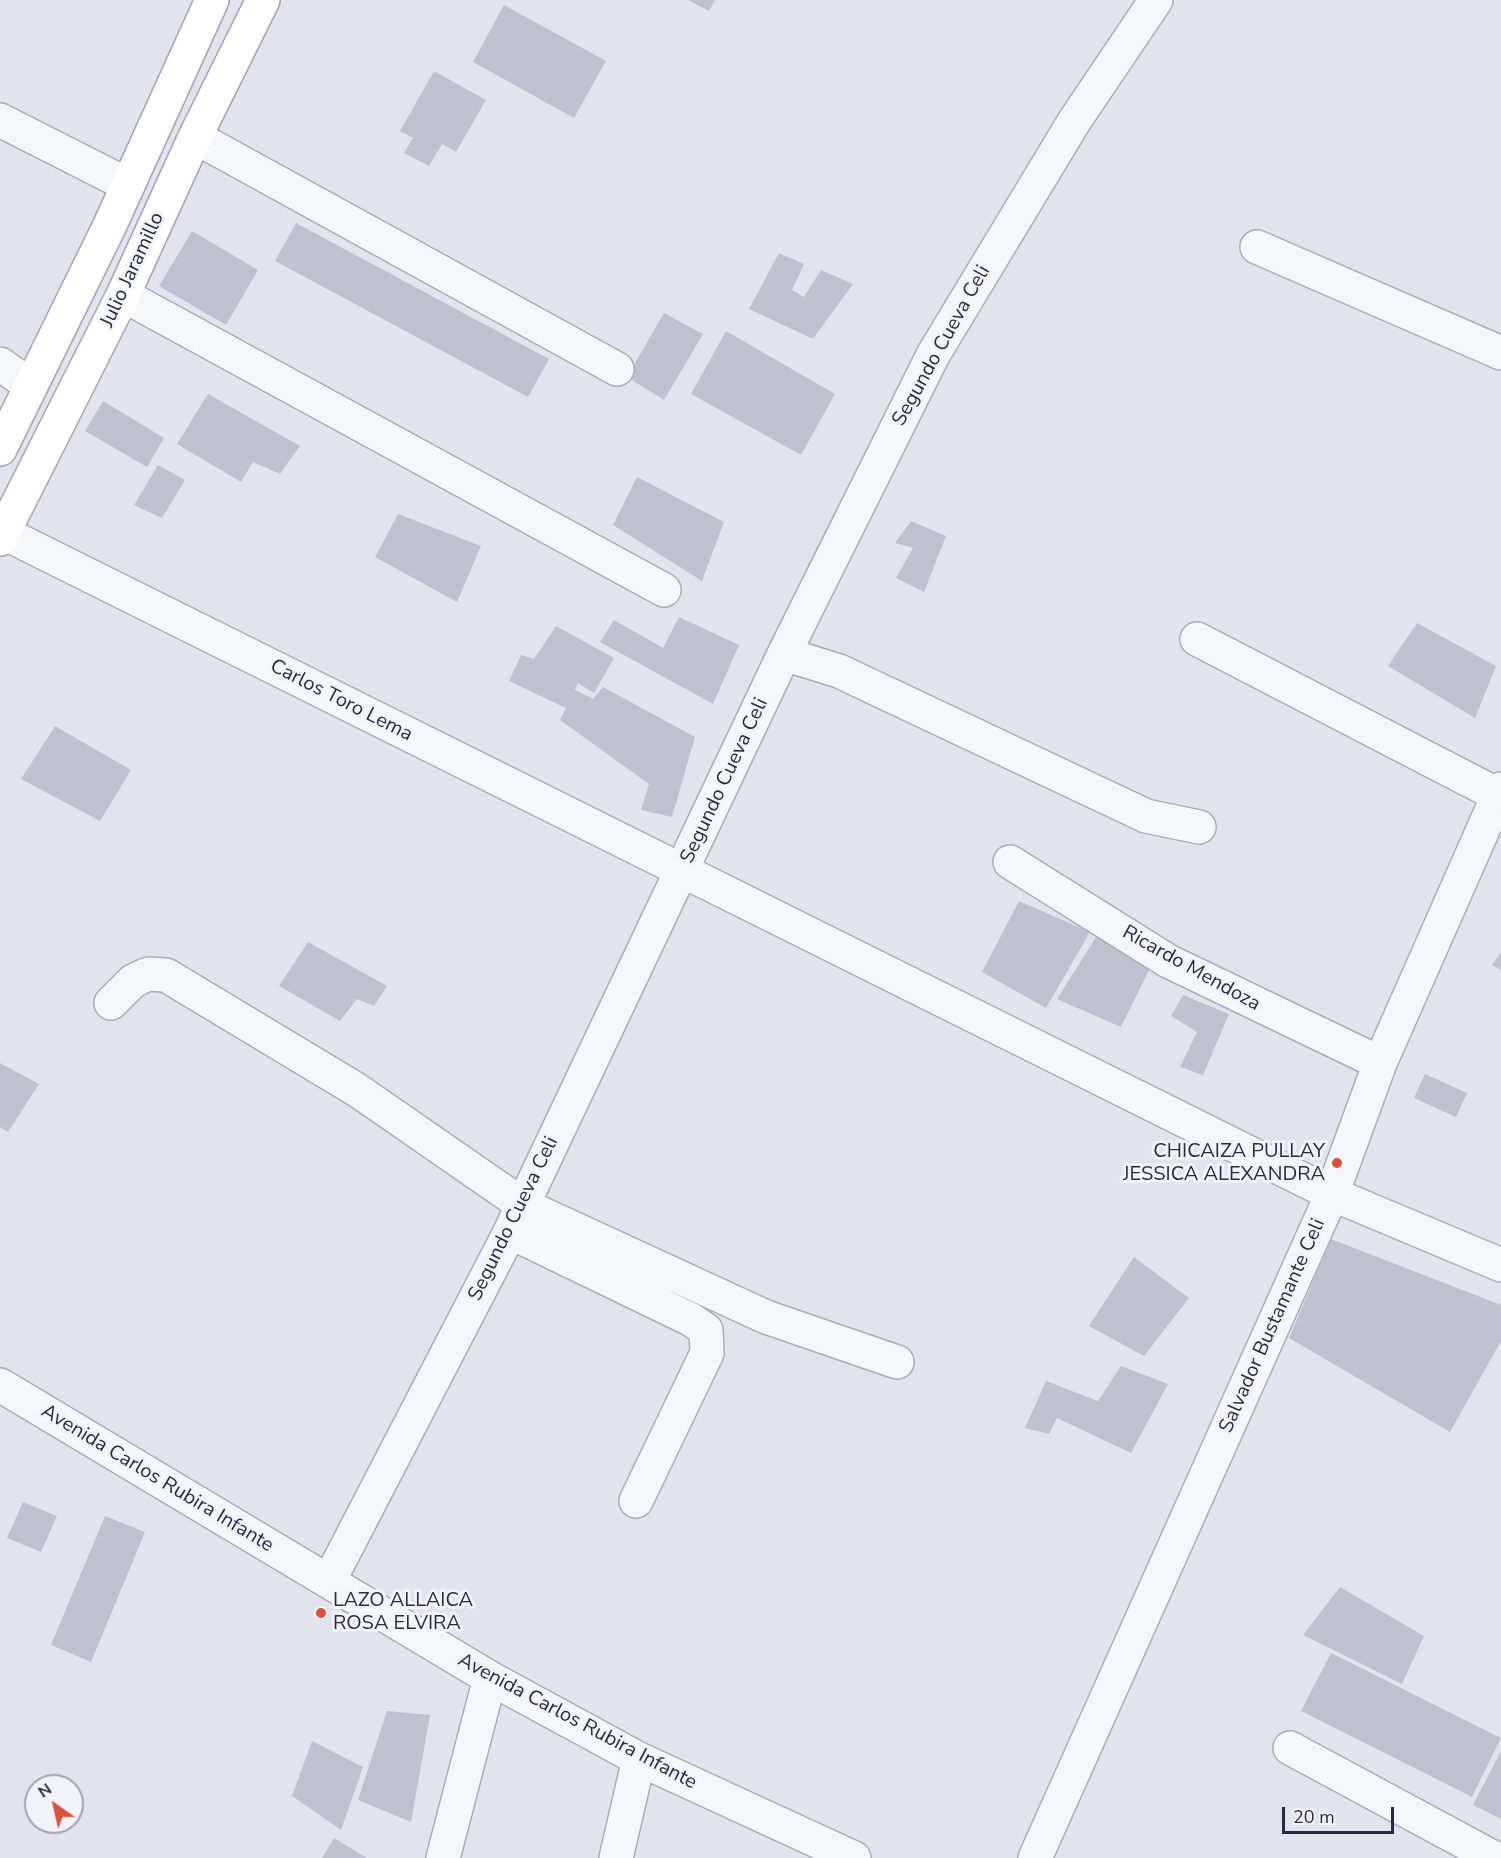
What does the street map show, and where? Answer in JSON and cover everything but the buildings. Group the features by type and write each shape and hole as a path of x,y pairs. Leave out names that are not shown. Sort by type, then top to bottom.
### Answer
{"main road":[{"name":"Julio Jaramillo","path":"0,449 128,185 212,0"},
{"name":"Julio Jaramillo","path":"1,534 123,295 195,137 262,0"}],"street":[{"name":"Segundo Cueva Celi","path":"328,1581 516,1218 784,654 933,355 1076,120 1156,0"},
{"path":"0,120 128,185"},
{"path":"195,137 616,369"},
{"path":"1257,248 1501,353"},
{"path":"123,295 664,590"},
{"path":"0,364 32,386"},
{"name":"Carlos Toro Lema","path":"1,534 1332,1194"},
{"path":"1197,639 1499,792"},
{"path":"784,654 839,671 1146,816 1199,827"},
{"name":"Salvador Bustamante Celi","path":"1035,1858 1332,1194 1380,1063 1499,792"},
{"name":"Ricardo Mendoza","path":"1010,862 1168,961 1380,1063"},
{"path":"111,1003 133,981 148,974 166,975 357,1090 516,1218 706,1330 707,1353 636,1501"},
{"path":"1332,1194 1501,1265"},
{"path":"516,1218 766,1317 897,1362"},
{"name":"Avenida Carlos Rubira Infante","path":"0,1385 490,1678 805,1848 854,1858"},
{"path":"443,1858 490,1678"},
{"path":"1290,1748 1494,1858"},
{"path":"616,1858 639,1759"}],"place":[{"name":"CHICAIZA PULLAY JESSICA ALEXANDRA","path":"1337,1163"},
{"name":"LAZO ALLAICA ROSA ELVIRA","path":"321,1613"}]}
